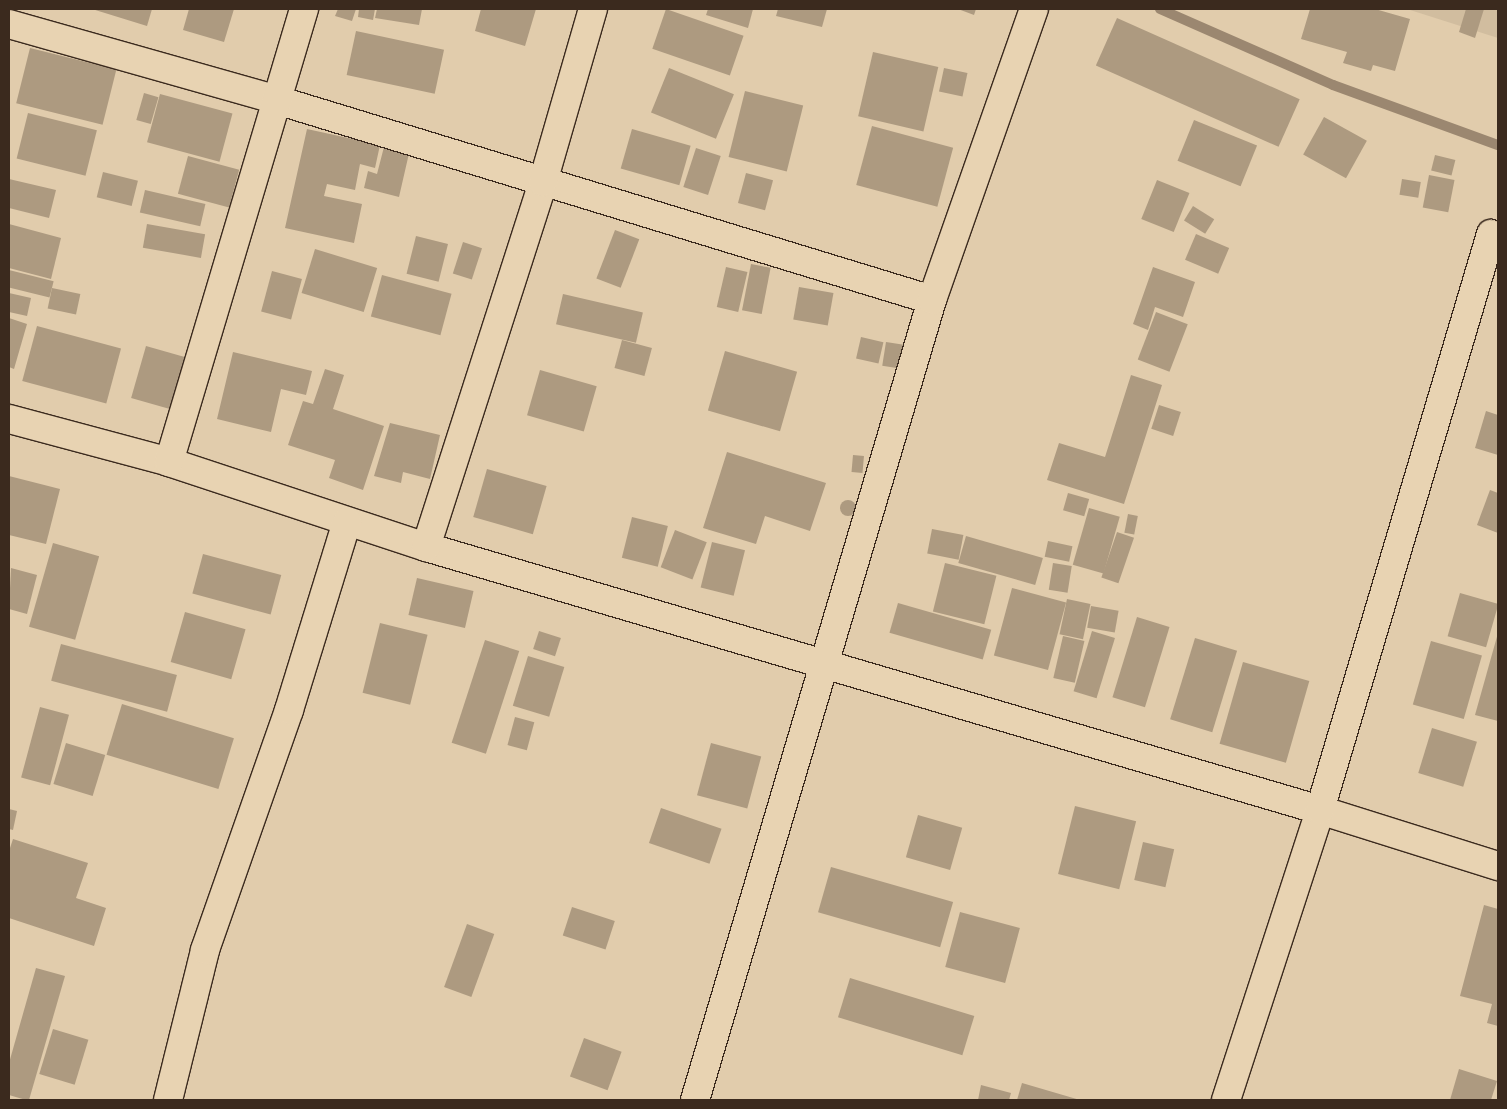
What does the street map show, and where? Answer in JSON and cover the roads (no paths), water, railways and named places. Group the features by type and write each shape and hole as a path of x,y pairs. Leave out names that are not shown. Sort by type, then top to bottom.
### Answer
{"street":[{"path":"169,462 304,9"},
{"path":"426,548 543,182 593,9"},
{"path":"695,1100 825,667 932,300 1034,9"},
{"path":"9,24 277,100 932,300"},
{"path":"1226,1100 1320,810 1490,234"},
{"path":"9,419 169,462 426,548 825,667 1320,810 1498,866"},
{"path":"168,1100 205,950 288,710 348,522"}],"waterway":[{"path":"1160,9 1333,85 1498,145"}]}
